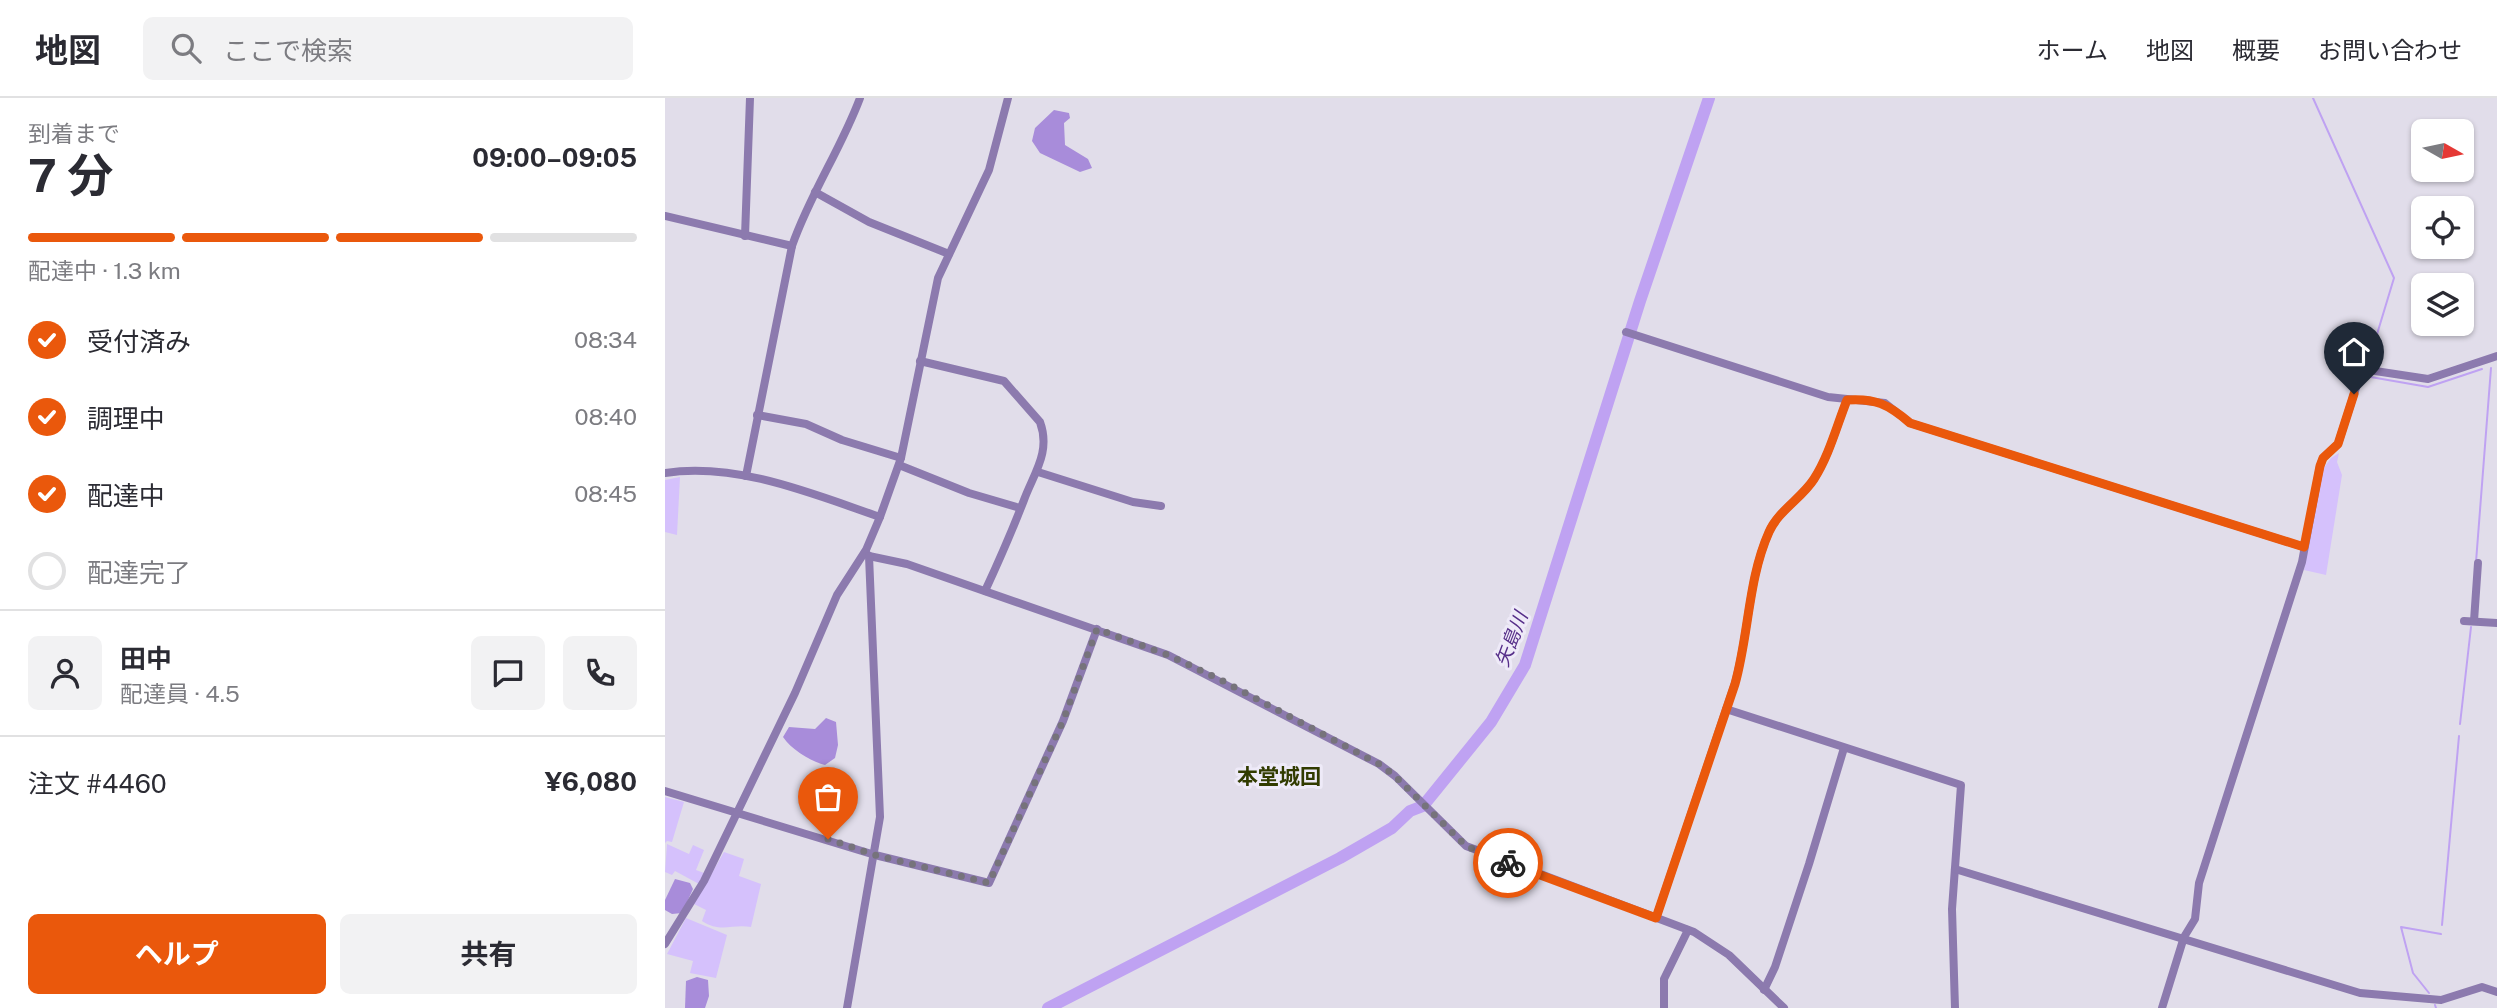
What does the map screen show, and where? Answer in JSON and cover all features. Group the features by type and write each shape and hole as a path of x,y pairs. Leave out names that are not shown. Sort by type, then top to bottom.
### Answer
{"street":[{"path":"745,236 750,98"},
{"path":"746,475 792,246 815,192 850,125 860,98"},
{"path":"665,944 704,881 795,693 837,596 867,554 900,462 938,278 989,170 1008,98"},
{"path":"815,192 869,222 949,254"},
{"path":"665,216 792,246"},
{"path":"1626,332 1821,394 1847,400 1872,399 1885,403 1910,423 2304,547"},
{"path":"2162,1008 2184,937 2195,919 2199,883 2304,547 2320,466 2323,458 2338,444 2362,369 2428,379 2497,356"},
{"path":"920,361 1004,381 1040,422 1044,440 1038,472 985,591"},
{"path":"1656,918 1743,655 1752,589 1766,540 1777,519 1818,472 1847,400"},
{"path":"757,415 806,424 969,493 1020,508"},
{"path":"665,473 679,471 746,475 880,517"},
{"path":"1038,472 1133,502 1161,506"},
{"path":"867,554 907,564 1097,629 1168,655 1221,680 1379,764 1466,846 1688,930 1729,955 1784,1008"},
{"path":"847,1008 880,817 867,554"},
{"path":"2474,621 2478,563"},
{"path":"2464,621 2497,623"},
{"path":"665,791 875,855 989,883 1063,721 1097,629"},
{"path":"1726,709 1961,785 1952,909 1955,1008"},
{"path":"1764,990 1769,983 1805,877 1844,748"},
{"path":"1955,869 2360,993 2441,1004 2482,987 2497,992"},
{"path":"1664,1008 1664,979 1688,930"}],"shaded area":[{"path":"1054,110 1069,113 1070,118 1064,123 1065,145 1088,159 1092,168 1080,172 1040,153 1032,141 1035,128"},
{"path":"2339,453 2337,462 2342,475 2326,575 2304,570 2323,469 2331,458"},
{"path":"680,477 677,535 665,532 665,480"},
{"path":"826,718 836,722 838,745 835,758 825,765 802,754 783,737 789,727 815,729"},
{"path":"665,797 684,802 672,842 665,843"},
{"path":"667,844 689,854 693,845 704,850 696,870 704,873 699,884 675,871 672,875 665,872"},
{"path":"724,852 744,859 739,876 761,884 751,927 708,925 702,921 706,910 694,904"},
{"path":"675,879 690,883 693,889 682,913 672,914 665,910 665,900"},
{"path":"686,918 727,935 716,978 690,973 693,961 667,954"},
{"path":"697,977 708,980 709,996 705,1008 685,1008 686,981"}],"waterway":[{"name":"矢島川","path":"1048,1008 1340,858 1392,828 1410,811 1423,806 1491,722 1525,665 1640,301 1709,98"},
{"path":"2313,98 2394,278 2368,364"},
{"path":"2476,562 2491,368"},
{"path":"2365,376 2428,387 2482,369"},
{"path":"2460,724 2471,627"},
{"path":"2442,925 2459,736"},
{"path":"2429,993 2413,973 2401,927 2441,934"}],"way so far":[{"path":"828,839 875,855 989,883 1063,721 1097,629 1168,655 1221,680 1379,764 1395,776 1466,846 1508,863"}],"district":[{"name":"本堂城回","path":"1279,776"}],"route":[{"path":"1508,863 1656,918 1735,684 1748,629 1752,589 1770,529 1818,472 1847,400 1872,399 1885,403 1910,423 2304,547 2320,466 2323,458 2338,444 2354,394"}]}
